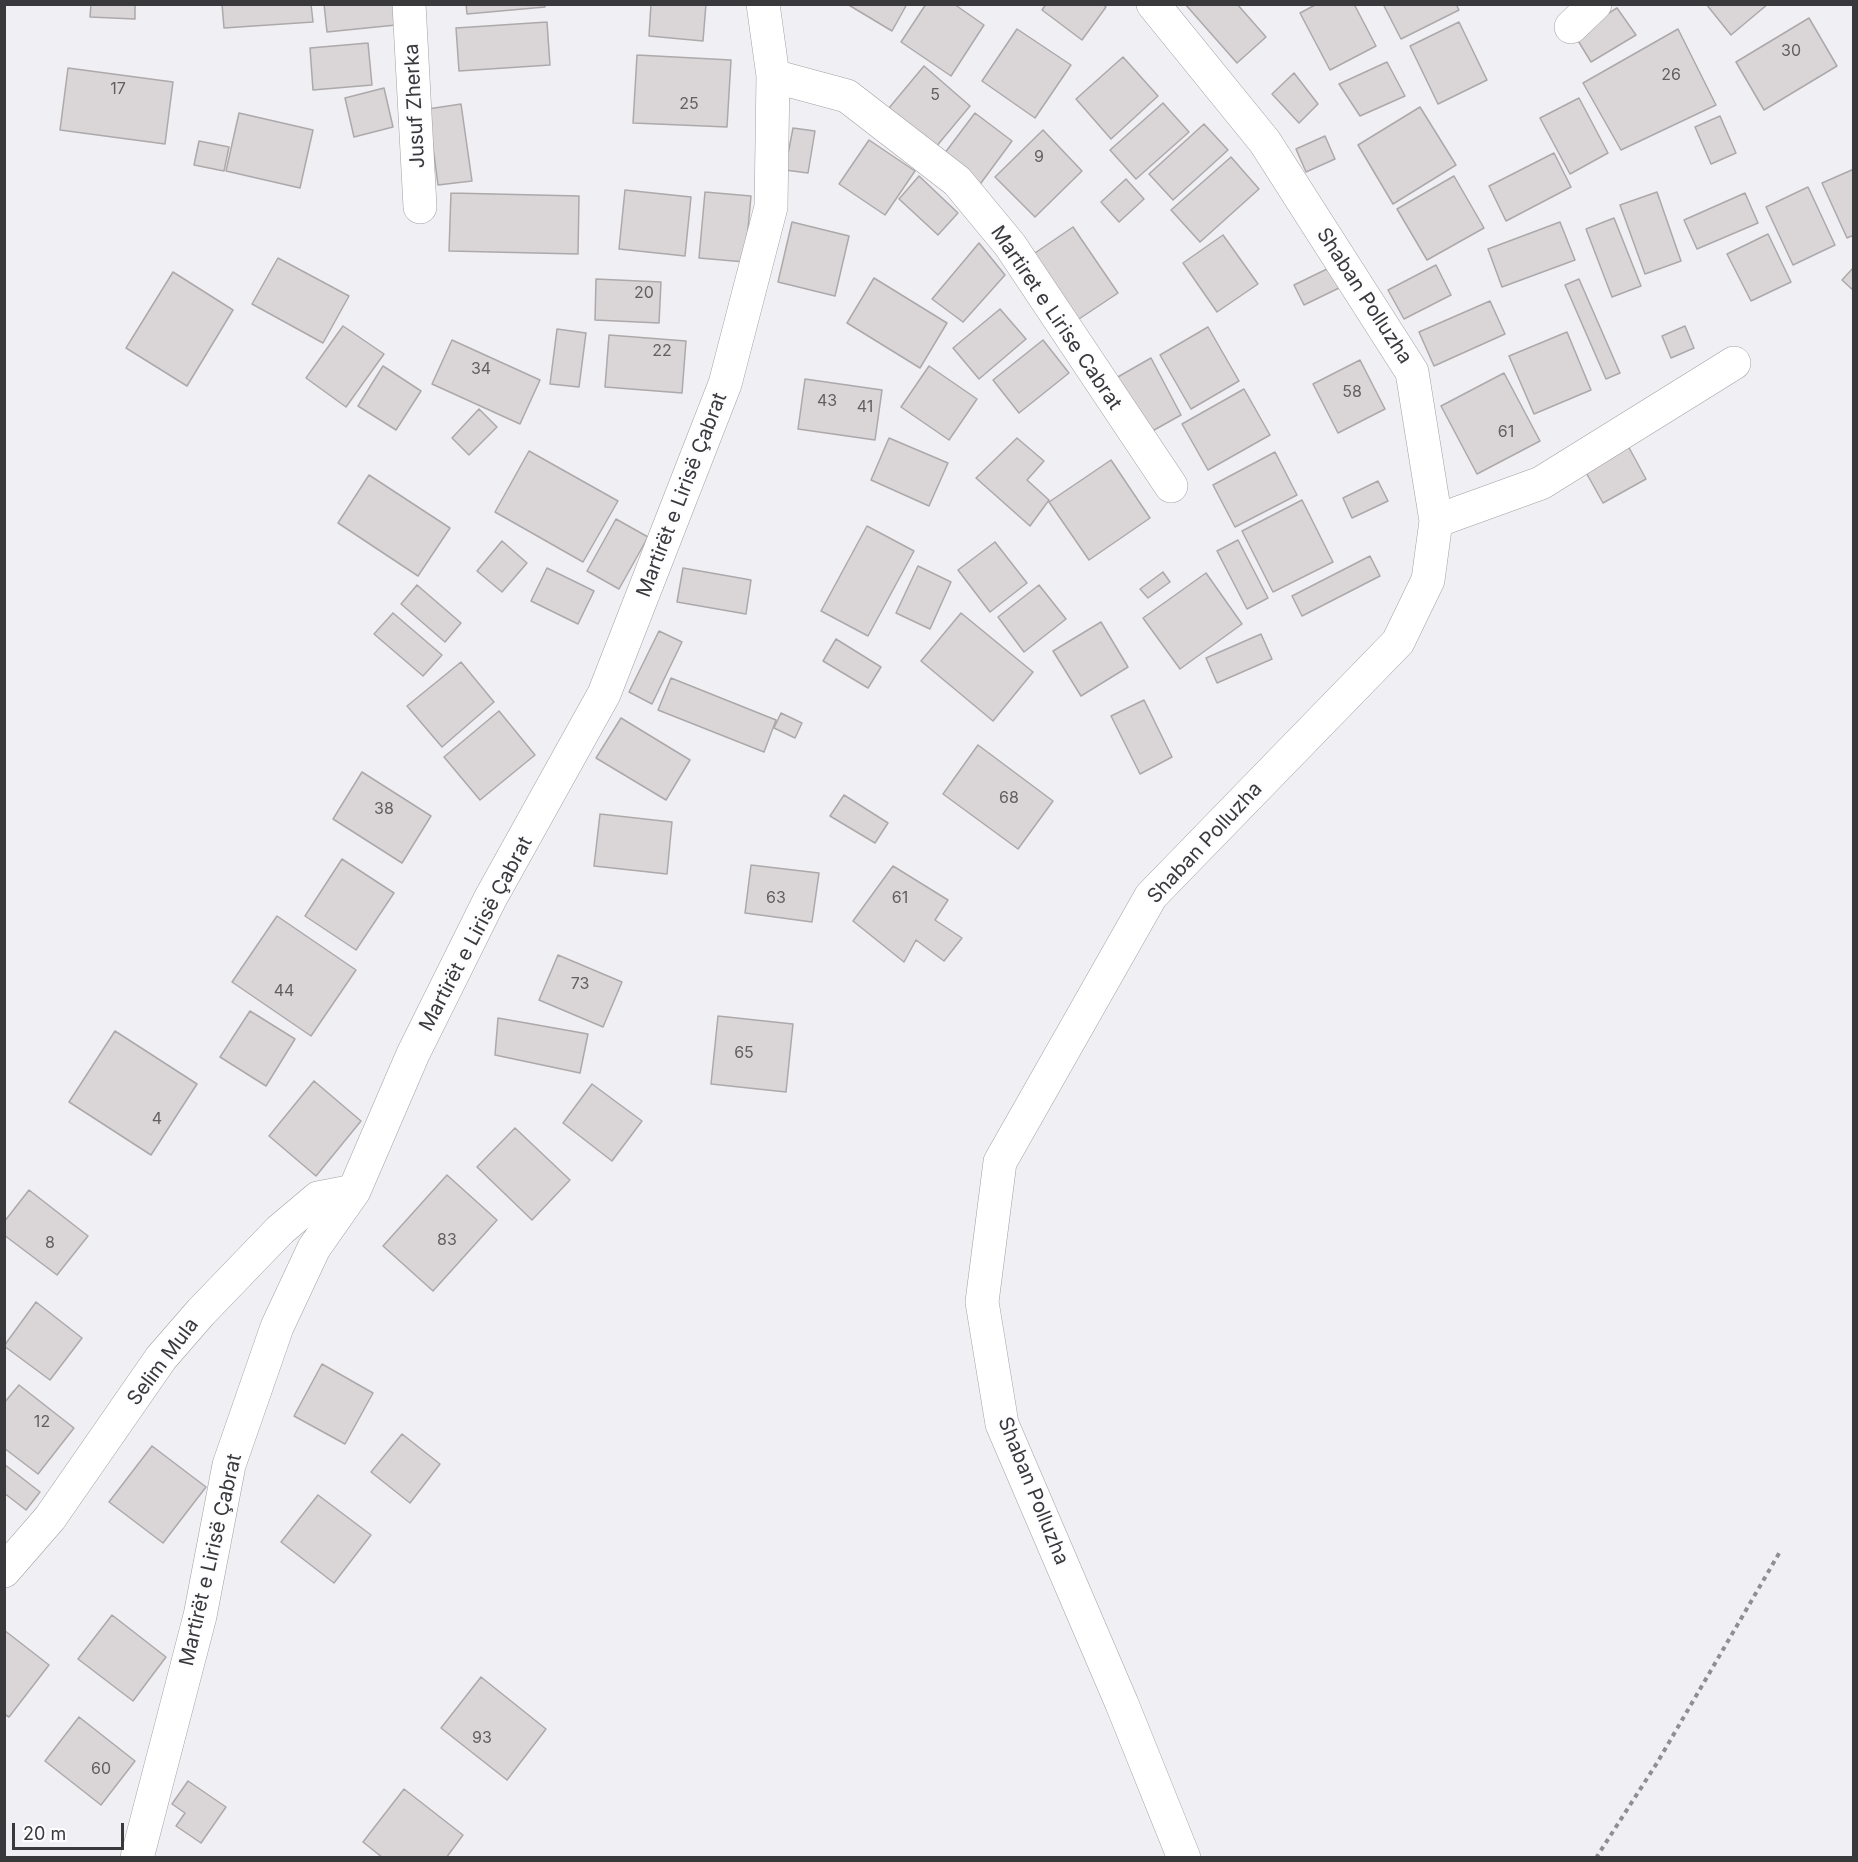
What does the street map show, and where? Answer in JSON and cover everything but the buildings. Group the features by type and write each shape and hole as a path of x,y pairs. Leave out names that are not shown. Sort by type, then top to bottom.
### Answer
{"street":[{"name":"Jusuf Zherka","path":"410,4 420,207"},
{"name":"Martirët e Lirisë Çabrat","path":"137,1857 200,1616 229,1465 277,1327 314,1248 354,1191 413,1053 480,920 604,694 725,384 771,207 773,76 763,4"},
{"name":"Shaban Polluzha","path":"1153,4 1265,142 1412,372 1436,521 1428,580 1398,642 1151,896 1000,1162 982,1302 1002,1424 1122,1704 1184,1857"},
{"path":"1571,27 1595,4"},
{"name":"Martiret e Lirise Cabrat","path":"773,76 847,96 957,181 1010,245 1171,486"},
{"path":"1436,521 1541,483 1734,363"},
{"name":"Selim Mula","path":"4,1571 50,1518 161,1358 201,1312 280,1230 318,1198 354,1191"}],"path":[{"path":"1596,1857 1657,1763 1781,1550"}]}
